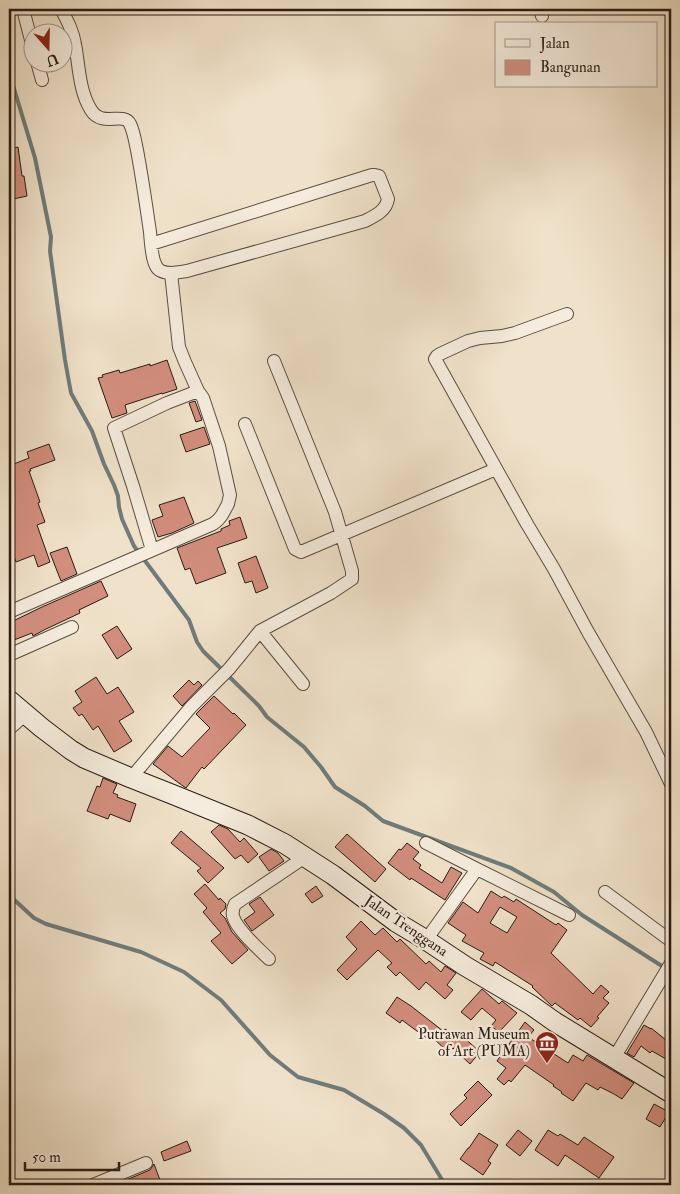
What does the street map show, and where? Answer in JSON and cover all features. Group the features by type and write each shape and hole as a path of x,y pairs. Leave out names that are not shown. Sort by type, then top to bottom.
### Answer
{"main road":[{"name":"Jalan Trenggana","path":"9,700 25,715 84,758 248,825 306,857 396,922 671,1093"}],"street":[{"path":"23,9 26,22"},
{"path":"61,9 72,31 83,89 92,112 106,120 122,118 130,122 142,175 151,244 156,265 161,271 171,274 188,271 365,221 385,208 388,200 378,176 372,175 151,244"},
{"path":"40,72 42,80"},
{"path":"9,612 213,524 218,520 228,504 230,495 219,446 203,398 198,391 179,347 171,274"},
{"path":"567,314 515,333 468,341 435,358 646,732 671,784"},
{"path":"131,778 191,707 229,669 260,631 331,593 352,579 352,571 335,512 274,361"},
{"path":"152,550 114,428 167,403 198,391"},
{"path":"245,424 296,549 302,552 496,469"},
{"path":"9,655 72,627"},
{"path":"260,631 303,684"},
{"path":"9,729 25,715"},
{"path":"426,843 568,916"},
{"path":"269,959 237,925 233,916 233,909 235,904 306,857"},
{"path":"426,940 477,869"},
{"path":"605,892 671,941"},
{"path":"614,1058 671,963"},
{"path":"100,1184 146,1163"}],"building":[{"path":"18,147 27,196 9,200 9,149"},
{"path":"167,360 177,389 125,405 127,413 112,418 98,378 119,370 120,373"},
{"path":"195,401 202,420 196,422 189,403"},
{"path":"204,427 210,444 186,452 180,435"},
{"path":"49,444 55,460 29,471 45,522 37,525 50,562 38,567 34,555 16,562 9,542 9,466 29,458 27,452"},
{"path":"184,497 194,523 158,537 152,520 163,516 159,505"},
{"path":"240,517 247,538 217,548 226,573 196,584 190,568 185,570 177,548 221,531 221,529 230,525 229,521"},
{"path":"67,547 77,574 61,581 50,553"},
{"path":"256,556 268,588 256,593 252,581 245,583 238,563"},
{"path":"101,581 108,596 79,610 80,613 33,636 32,633 9,642 9,623"},
{"path":"117,626 132,649 117,659 102,635"},
{"path":"96,677 107,694 118,687 134,712 119,721 132,741 114,752 98,726 93,730 82,714 79,716 73,708 82,702 75,691"},
{"path":"189,680 194,685 198,681 202,685 182,706 173,696"},
{"path":"214,696 246,725 204,769 202,767 186,788 153,764 168,746 182,757 210,728 196,714"},
{"path":"103,778 117,784 113,793 118,795 117,797 136,804 130,822 110,814 108,819 87,811 97,786 100,787"},
{"path":"219,825 228,829 240,842 244,838 258,854 248,863 241,855 235,859 211,832"},
{"path":"181,831 224,868 208,883 197,871 201,868 171,843"},
{"path":"347,834 386,869 375,882 335,847"},
{"path":"407,843 419,852 413,859 421,865 419,868 442,883 451,867 462,873 445,900 411,878 410,880 388,863 399,849 401,850"},
{"path":"271,849 278,853 284,861 269,871 259,857"},
{"path":"205,884 219,900 220,898 226,904 225,909 220,913 225,918 232,932 248,950 232,964 211,941 221,933 203,912 207,908 194,894"},
{"path":"316,886 323,896 312,903 305,894"},
{"path":"491,891 502,898 504,896 514,902 516,899 567,930 551,953 593,994 601,985 609,992 603,998 609,1003 591,1027 555,1003 552,1006 533,986 495,962 493,966 480,959 484,953 462,941 466,935 448,923 463,902 478,913","holes":["500,907 517,917 507,933 490,923"]},
{"path":"260,897 274,915 252,931 244,920 255,912 249,904"},
{"path":"361,921 375,935 383,928 397,942 400,939 426,964 429,961 441,972 445,966 456,973 447,985 453,990 445,999 426,982 419,990 400,972 396,976 387,967 392,963 378,950 347,980 337,970 357,949 346,937"},
{"path":"482,989 499,1004 502,1001 517,1013 499,1032 491,1026 496,1020 482,1008 471,1020 461,1012"},
{"path":"397,997 443,1031 445,1029 458,1037 460,1034 480,1052 470,1064 453,1048 449,1053 432,1037 429,1040 402,1020 400,1023 386,1013"},
{"path":"525,1022 534,1030 528,1037 568,1063 573,1055 583,1061 587,1055 634,1083 622,1099 600,1087 598,1090 586,1083 573,1101 525,1065 511,1082 509,1080 504,1085 497,1079 506,1068 497,1061"},
{"path":"644,1025 651,1028 671,1044 671,1062 652,1051 650,1053 641,1046 634,1057 627,1053"},
{"path":"478,1081 492,1095 461,1126 450,1114 467,1098 464,1095"},
{"path":"654,1104 669,1112 660,1127 646,1119"},
{"path":"518,1130 532,1141 520,1156 506,1145"},
{"path":"548,1130 558,1136 560,1134 578,1145 584,1137 614,1157 599,1178 565,1155 558,1166 535,1150"},
{"path":"479,1133 498,1145 488,1161 491,1163 483,1175 460,1159"},
{"path":"187,1141 191,1151 164,1161 161,1152"},
{"path":"154,1164 160,1180 145,1185 120,1185 119,1183 150,1170"}],"waterway":[{"path":"9,23 12,32 9,43"},
{"path":"9,72 35,158 51,237 50,251 71,393 92,431 114,485 122,519 134,546 189,620 197,642 203,651 259,706 267,717 304,747 335,787 365,806 383,821 511,868 554,892 582,915 665,968"},
{"path":"9,895 34,918 46,924 141,952 184,972 221,1000 270,1055 298,1077 344,1090 404,1128 421,1145 444,1183 451,1185"}],"place":[{"name":"Putrawan Museum of Art (PUMA)","path":"547,1064"}]}
